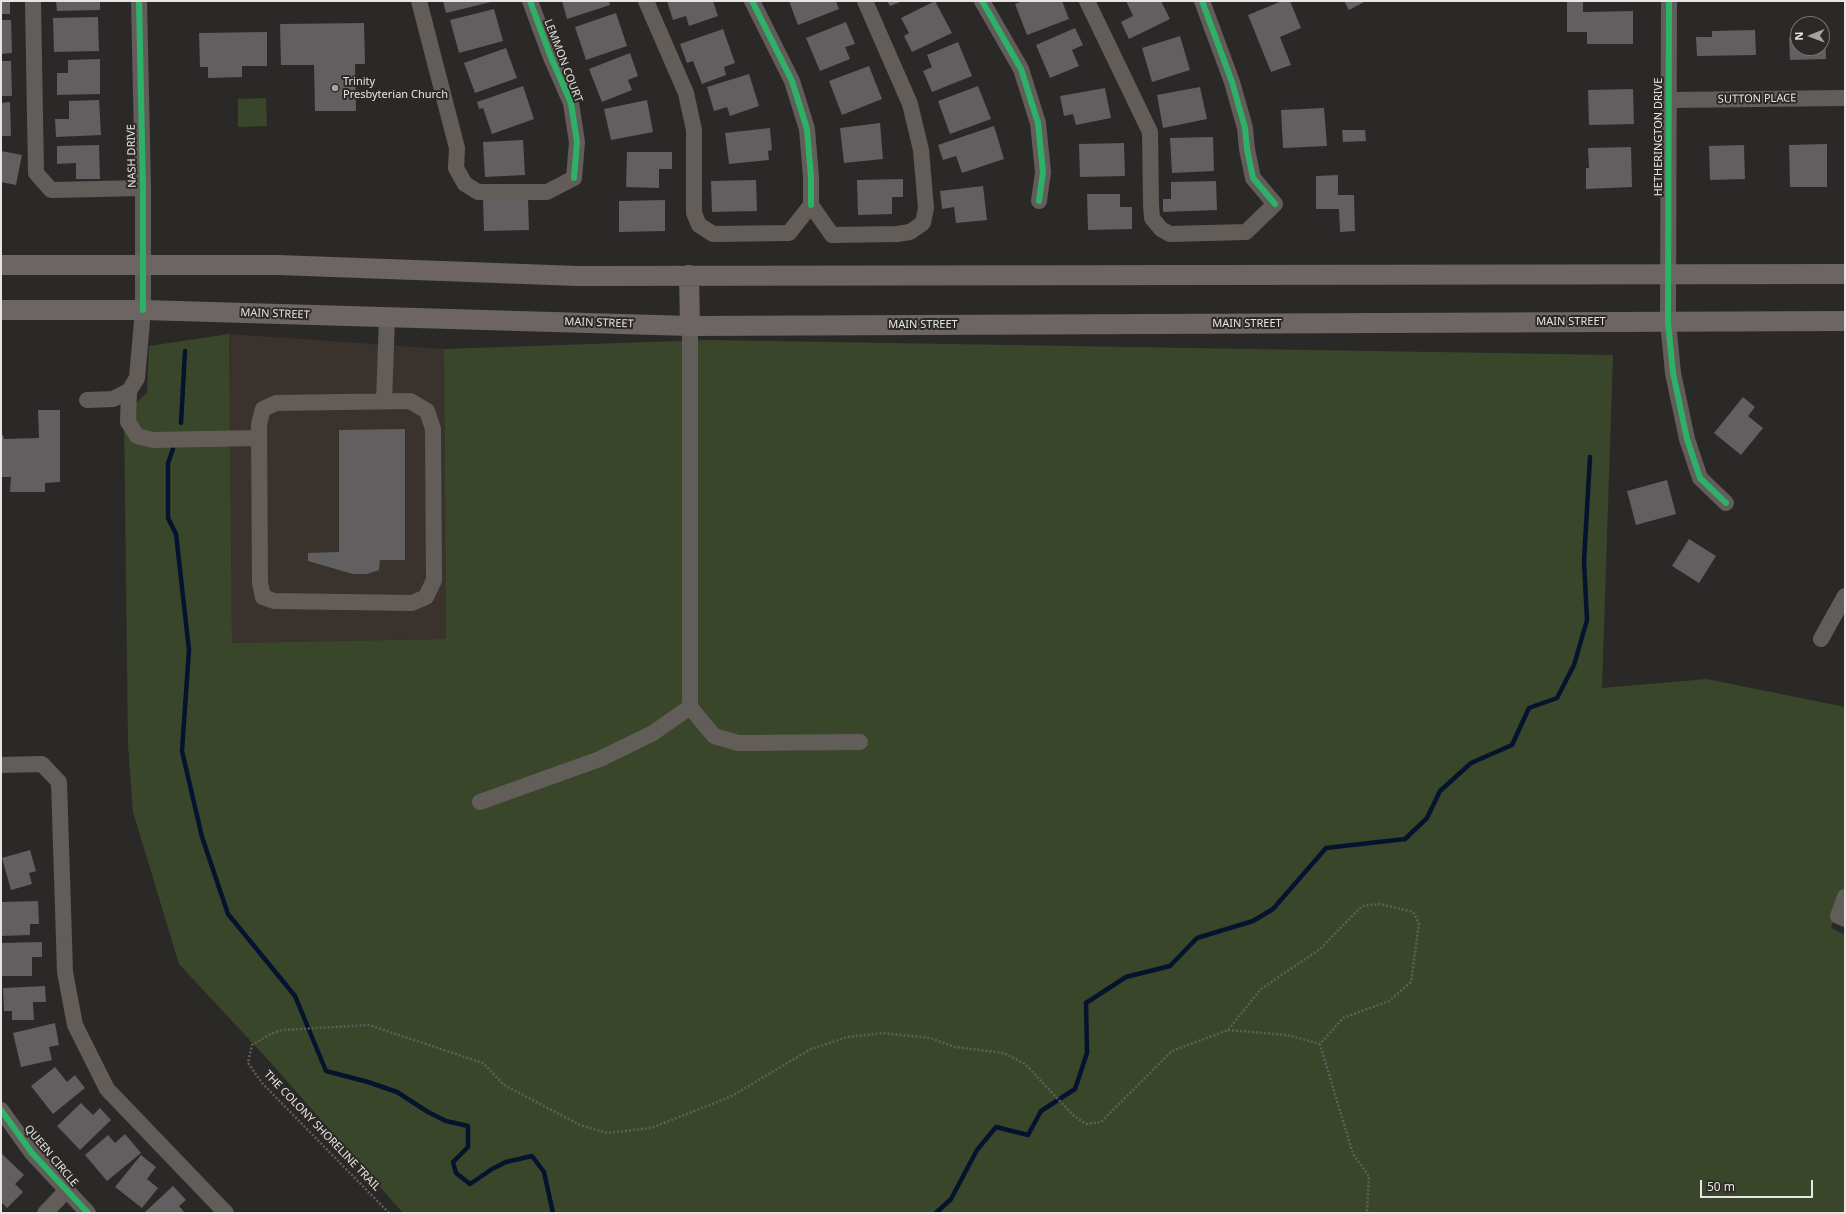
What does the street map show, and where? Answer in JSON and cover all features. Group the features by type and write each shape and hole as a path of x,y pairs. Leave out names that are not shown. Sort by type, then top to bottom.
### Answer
{"main road":[{"path":"1,265 278,265 578,276 1845,274"},
{"path":"689,275 690,326"},
{"name":"MAIN STREET","path":"1,310 143,310 690,326 1845,322"}],"street":[{"path":"33,1 36,172 52,190 143,188"},
{"name":"NASH DRIVE","path":"129,391 137,378 143,310 143,188 139,1"},
{"name":"LEMMON COURT","path":"419,1 457,148 456,168 464,184 478,192 547,192 574,178 577,142 571,103 550,55 530,1"},
{"path":"646,1 686,93 694,130 694,213 699,225 713,234 789,233 811,205"},
{"path":"752,1 792,81 807,129 811,177 811,205 832,235 897,234 910,232 923,223 926,208 921,150 910,104 865,1"},
{"path":"982,1 1021,69 1038,123 1044,172 1040,201"},
{"path":"1087,1 1150,132 1152,218 1161,229 1170,234 1246,232 1275,204 1253,178 1247,149 1245,128 1232,82 1202,1"},
{"name":"HETHERINGTON DRIVE","path":"1669,1 1670,100 1668,322 1673,373 1687,439 1700,478 1726,503"},
{"name":"SUTTON PLACE","path":"1670,100 1845,98"},
{"path":"384,401 387,318"},
{"path":"690,326 690,707 714,736 738,743 860,742"},
{"path":"87,400 113,398 129,391 128,422 137,436 153,440 259,438"},
{"path":"410,401 427,411 433,428 434,580 426,597 412,603 274,601 263,597 260,583 259,438 259,424 263,409 276,403 410,401"},
{"path":"1821,639 1845,596"},
{"path":"480,802 600,759 653,733 690,707"},
{"path":"1,765 42,764 59,782 65,972 75,1025 78,1032 107,1089 226,1213"},
{"path":"1841,918 1845,897"},
{"name":"QUEEN CIRCLE","path":"1,1110 32,1153 88,1213"},
{"path":"46,1213 66,1191"}],"path":[{"path":"1228,1030 1261,989 1320,949 1362,906 1380,904 1413,912 1420,923 1411,982 1389,1001 1343,1018 1320,1044 1354,1154 1369,1176 1367,1213"}],"shaded area":[{"path":"229,334 444,349 446,639 232,643"}],"green space":[{"path":"266,98 267,126 238,127 238,99"},
{"path":"229,334 232,643 446,639 444,349 709,340 1613,355 1602,688 1707,679 1845,707 1845,887 1831,928 1845,935 1845,1213 403,1213 272,1064 179,964 133,812 128,745 124,414 147,393 149,346"}],"building":[{"path":"1,1 10,1 10,14 1,14"},
{"path":"56,1 100,1 100,10 57,11"},
{"path":"443,1 491,1 491,2 446,13"},
{"path":"562,1 609,1 610,5 567,19"},
{"path":"667,1 713,1 718,16 689,26 686,16 673,20"},
{"path":"789,1 836,1 839,9 798,25"},
{"path":"887,1 903,1 890,6"},
{"path":"935,1 952,33 912,52 904,36 909,33 901,18"},
{"path":"1023,1 1062,1 1069,19 1027,35 1015,4"},
{"path":"1126,1 1161,1 1170,19 1129,39 1121,22 1133,16"},
{"path":"1282,1 1290,1 1301,28 1280,37 1291,65 1271,72 1248,15"},
{"path":"1344,1 1366,1 1349,10"},
{"path":"1567,1 1583,1 1583,12 1633,11 1633,44 1587,44 1587,32 1567,32"},
{"path":"494,9 503,41 459,53 450,20"},
{"path":"616,13 627,46 586,60 575,27"},
{"path":"98,17 99,51 54,52 53,18"},
{"path":"1,20 11,20 12,53 1,54"},
{"path":"846,22 855,44 845,47 850,59 820,71 806,38"},
{"name":"Trinity Presbyterian Church","path":"364,23 365,64 355,64 356,111 315,111 314,65 281,65 280,24"},
{"path":"1075,28 1083,45 1072,50 1079,66 1050,78 1036,45"},
{"path":"723,29 735,63 724,67 726,75 702,84 693,61 687,63 680,44"},
{"path":"1755,30 1756,55 1697,56 1696,37 1712,37 1712,31"},
{"path":"267,32 267,66 242,66 242,77 208,78 208,67 200,67 199,33"},
{"path":"1180,36 1190,70 1152,82 1142,48"},
{"path":"1789,37 1790,56 1826,56 1826,59 1790,60"},
{"path":"958,42 972,76 932,92 923,71 932,67 927,55"},
{"path":"506,48 517,78 475,93 464,63"},
{"path":"630,53 638,76 628,80 632,90 602,102 589,69"},
{"path":"100,59 100,94 57,95 57,73 68,73 68,60"},
{"path":"1,61 11,61 12,96 1,96"},
{"path":"869,66 882,99 842,115 829,81"},
{"path":"749,74 759,106 730,116 727,107 714,111 707,87"},
{"path":"523,86 534,119 492,134 483,108 479,109 477,102"},
{"path":"978,86 991,119 950,134 938,101"},
{"path":"1200,87 1207,119 1163,128 1157,95"},
{"path":"1105,88 1111,118 1076,125 1073,114 1064,116 1060,96"},
{"path":"1633,89 1634,124 1589,125 1588,90"},
{"path":"99,100 101,135 56,137 55,119 69,119 69,101"},
{"path":"647,100 653,132 611,140 604,109"},
{"path":"10,102 11,136 1,136 1,103"},
{"path":"1324,108 1327,146 1283,148 1281,110"},
{"path":"880,123 883,159 844,163 840,128"},
{"path":"994,126 1004,159 962,173 956,156 943,160 938,145"},
{"path":"770,128 772,150 768,151 769,160 729,164 725,133"},
{"path":"1342,130 1365,130 1366,141 1343,142"},
{"path":"1213,137 1214,171 1172,173 1170,138"},
{"path":"523,140 525,175 485,177 483,142"},
{"path":"1124,143 1125,176 1080,177 1079,144"},
{"path":"1827,144 1827,187 1790,187 1789,145"},
{"path":"99,145 100,179 76,179 76,163 57,164 57,146"},
{"path":"1744,145 1745,179 1710,180 1709,146"},
{"path":"1631,147 1632,187 1586,189 1586,168 1589,168 1588,148"},
{"path":"1,151 22,155 16,185 1,182"},
{"path":"627,152 672,152 672,169 659,169 659,188 626,187"},
{"path":"1338,175 1338,195 1354,195 1355,231 1340,232 1339,209 1316,209 1316,176"},
{"path":"903,179 903,197 892,197 892,214 858,215 857,180"},
{"path":"756,180 757,211 712,212 711,181"},
{"path":"1216,181 1217,210 1163,212 1163,199 1171,199 1171,182"},
{"path":"983,186 987,220 956,223 954,207 942,209 940,191"},
{"path":"1087,194 1120,194 1120,207 1132,207 1132,229 1088,230"},
{"path":"528,198 529,230 484,231 483,199"},
{"path":"665,200 665,231 619,232 619,201"},
{"path":"1743,397 1755,407 1748,416 1763,428 1741,455 1714,433"},
{"path":"38,410 60,410 60,482 45,483 45,492 10,492 11,477 1,477 1,435 3,435 4,439 39,438"},
{"path":"405,429 405,560 380,560 379,570 367,574 353,574 308,561 308,553 339,552 339,430"},
{"path":"1667,480 1676,514 1636,525 1627,491"},
{"path":"1689,539 1716,556 1699,583 1672,566"},
{"path":"30,850 36,871 29,873 32,884 11,890 2,858"},
{"path":"38,901 39,924 30,924 30,935 1,936 1,902"},
{"path":"42,942 42,957 32,957 32,976 1,976 1,943"},
{"path":"45,986 46,1002 33,1002 34,1020 12,1020 12,1011 4,1011 3,988"},
{"path":"55,1023 59,1045 49,1047 52,1060 21,1067 13,1033"},
{"path":"55,1067 67,1082 75,1075 85,1088 53,1114 31,1086"},
{"path":"81,1103 93,1115 100,1108 111,1120 80,1150 57,1126"},
{"path":"125,1134 141,1153 107,1181 85,1155 108,1135 115,1143"},
{"path":"1,1153 24,1175 15,1184 23,1192 7,1208 1,1202"},
{"path":"141,1155 156,1167 147,1179 158,1188 142,1208 115,1187"},
{"path":"173,1186 186,1200 179,1206 185,1213 144,1213"}],"waterway":[{"path":"181,423 185,351"},
{"path":"173,449 168,463 168,518 176,534 189,650 182,751 202,837 228,914 295,996 326,1071 368,1082 397,1092 428,1112 446,1121 468,1126 468,1147 453,1162 456,1173 470,1184 492,1169 506,1162 532,1156 544,1172 553,1213"},
{"path":"936,1213 951,1199 977,1150 996,1127 1028,1135 1041,1111 1075,1089 1087,1053 1086,1003 1126,977 1170,966 1197,938 1253,921 1273,909 1326,848 1405,839 1427,818 1440,791 1471,763 1512,745 1529,708 1557,698 1574,665 1587,620 1584,561 1590,457"}],"cycle path":[{"path":"139,1 143,188 143,310"},
{"path":"530,1 550,55 571,103 577,142 574,178"},
{"path":"752,1 792,81 807,129 811,177 811,205"},
{"path":"982,1 1021,69 1038,123 1043,172 1039,201"},
{"path":"1202,1 1232,82 1245,128 1247,149 1253,178 1275,204"},
{"path":"1669,1 1668,322 1673,373 1687,439 1700,478 1726,503"},
{"path":"1,1110 32,1153 88,1213"}],"place":[{"name":"Trinity Presbyterian Church","path":"335,88"}]}
